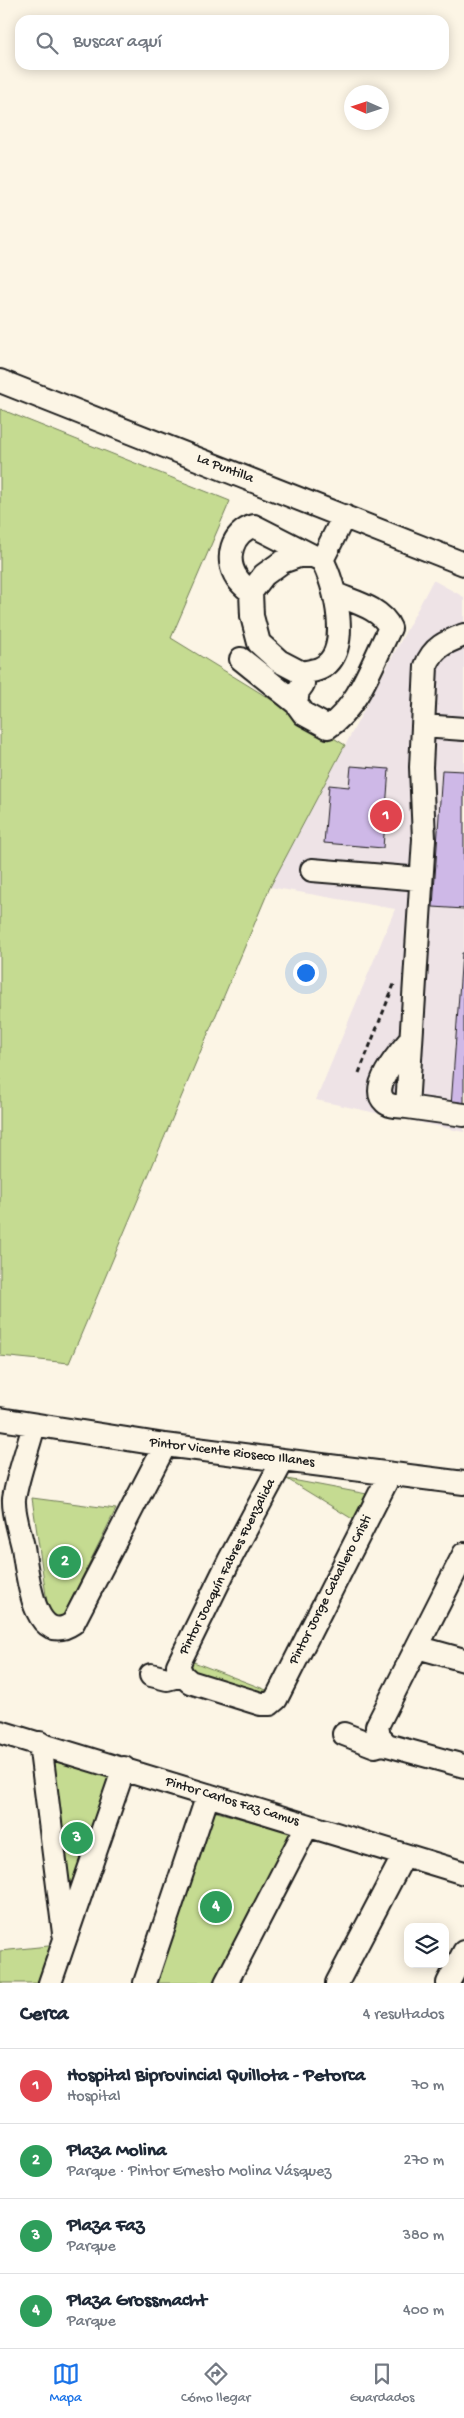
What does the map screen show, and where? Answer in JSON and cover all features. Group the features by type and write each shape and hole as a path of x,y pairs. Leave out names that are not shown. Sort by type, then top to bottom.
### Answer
{"street":[{"name":"La Puntilla","path":"0,381 344,516 459,564"},
{"path":"318,558 344,516"},
{"path":"251,592 236,577 230,558 234,542 244,528 254,526 318,558 335,594 339,622 336,652 322,668 302,673 279,661 259,643 252,616 251,592 264,574 282,562 299,556 318,558"},
{"path":"241,659 296,703 304,714 328,728 340,720 355,698 390,628 386,619 374,611 335,594"},
{"path":"464,635 440,644 430,656 426,666 430,723 421,767 424,839 407,1107 464,1115"},
{"path":"296,703 298,691 303,684 302,673"},
{"path":"430,723 464,729"},
{"path":"312,870 421,879"},
{"name":"Pintor Vicente Rioseco Illanes","path":"0,1419 165,1445 464,1483"},
{"path":"34,1425 14,1500 32,1601 40,1618 48,1625 56,1628 67,1627 73,1623 165,1445"},
{"name":"Pintor Joaquín Fabres Fuenzalida","path":"182,1675 178,1665 229,1560 283,1460"},
{"name":"Pintor Jorge Caballero Cristi","path":"182,1675 190,1682 277,1710 276,1699 390,1474"},
{"path":"382,1740 377,1726 464,1554"},
{"path":"418,1647 464,1660"},
{"path":"151,1675 167,1679 182,1675"},
{"name":"Pintor Carlos Faz Camus","path":"0,1732 124,1768 464,1873"},
{"path":"344,1734 375,1746 382,1740"},
{"path":"382,1740 464,1766"},
{"path":"40,1744 65,1940"},
{"path":"50,1983 124,1768"},
{"path":"145,1983 208,1795"},
{"path":"226,1983 307,1826"},
{"path":"337,1983 404,1855"},
{"path":"448,1983 464,1952"}],"path":[{"path":"359,1073 399,973 415,973"}],"shaded area":[{"path":"433,580 464,597 464,1132 316,1100 395,909 270,887"}],"green space":[{"path":"0,409 230,501 171,638 345,745 270,887 69,1363 0,1356"},
{"path":"287,1479 367,1494 354,1520"},
{"path":"32,1498 116,1509 61,1620 49,1616"},
{"path":"191,1661 269,1691 260,1691 193,1671"},
{"path":"53,1759 114,1774 69,1902"},
{"path":"213,1811 291,1832 212,1983 155,1983"},
{"path":"58,1945 44,1983 0,1983 0,1951"}],"building":[{"path":"351,766 389,769 383,848 324,843 329,785 349,787"},
{"path":"442,770 464,771 464,909 433,907"},
{"path":"462,953 464,953 464,1107 451,1106"}],"place":[{"name":"Hospital Biprovincial Quillota - Petorca","path":"386,816"},
{"name":"Plaza Molina","path":"65,1562"},
{"name":"Plaza Faz","path":"77,1838"},
{"name":"Plaza Grossmacht","path":"216,1907"}]}
